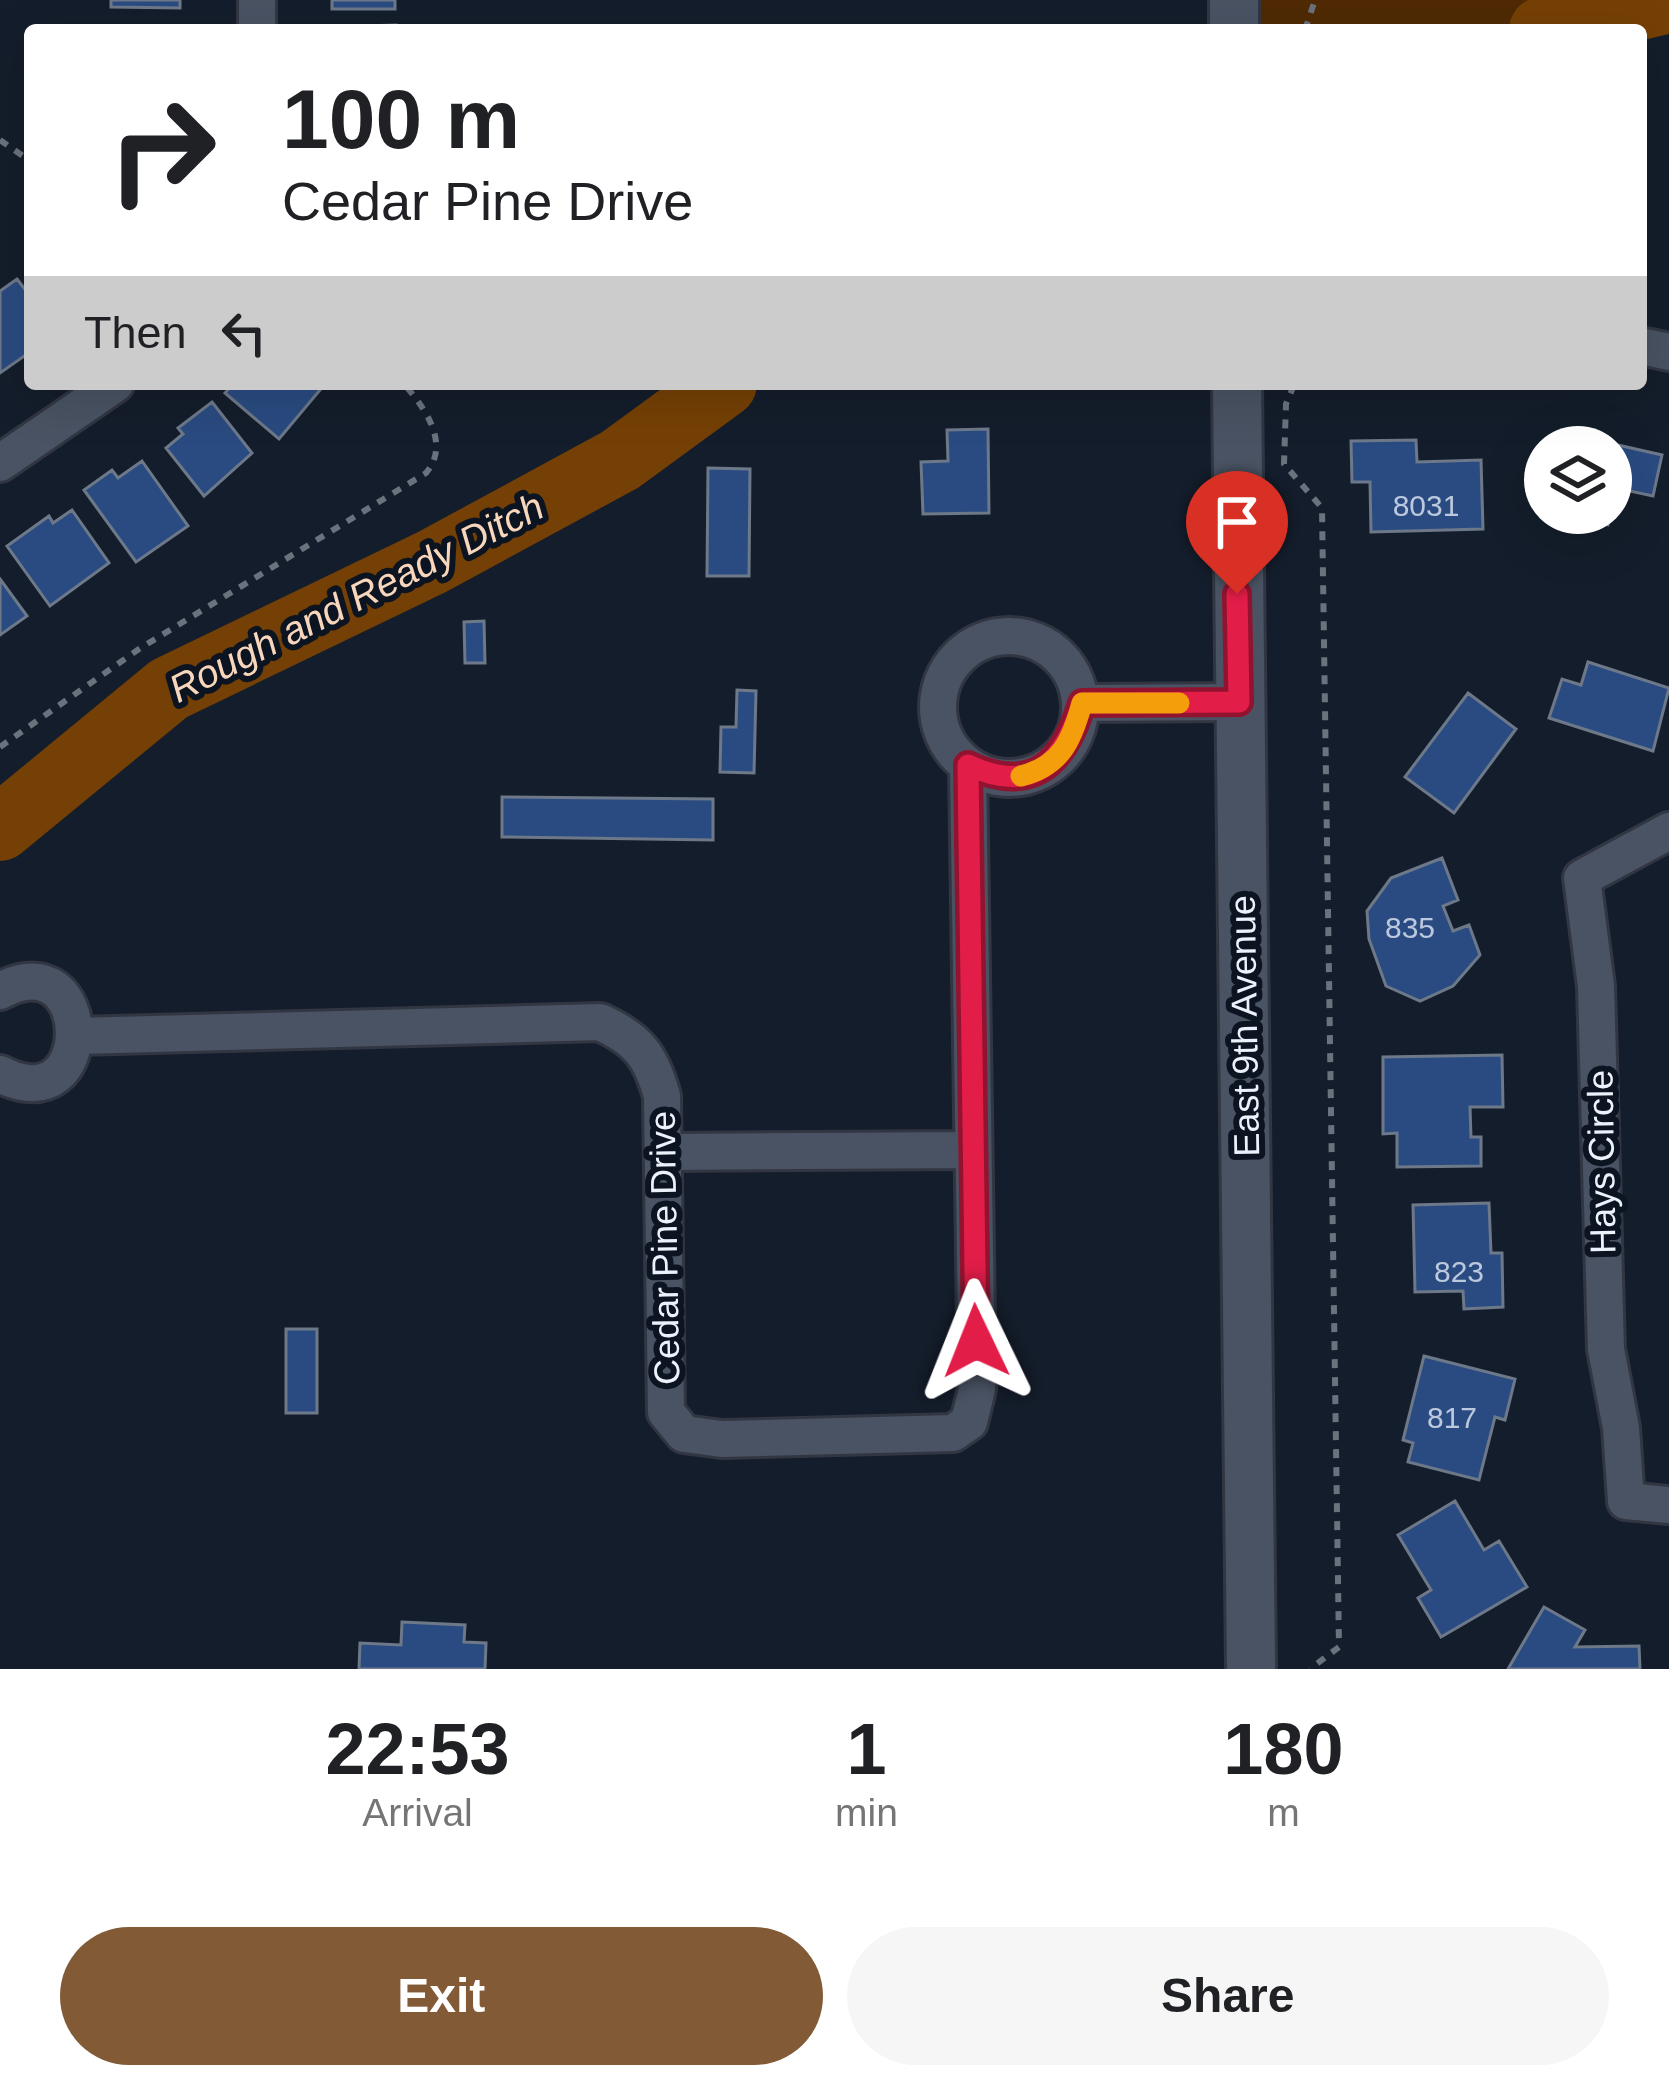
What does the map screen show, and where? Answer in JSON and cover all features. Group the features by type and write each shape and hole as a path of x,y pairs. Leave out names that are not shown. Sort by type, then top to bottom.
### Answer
{"main road":[{"name":"East 9th Avenue","path":"1237,390 1251,1669"}],"street":[{"path":"0,464 107,390"},
{"name":"Cedar Pine Drive","path":"76,1036 600,1022 629,1035 652,1060 662,1096 666,1412 684,1434 722,1439 953,1433 969,1422 977,1389 968,765 951,749 938,704 954,661 971,646 992,637 1038,641 1071,672 1082,703"},
{"path":"968,765 1013,778 1037,772 1071,740 1082,703 1239,702"},
{"name":"Hays Circle","path":"1669,832 1582,878 1597,986 1606,1349 1621,1428 1626,1501 1669,1505"},
{"path":"0,991 27,982 58,993 76,1020 73,1052 51,1076 18,1082 0,1074"},
{"path":"664,1152 970,1150"}],"path":[{"path":"0,747 140,649 426,473 436,458 435,436 425,410 409,390"},
{"path":"1292,390 1286,404 1284,464 1322,508 1339,1646 1310,1669"}],"shaded area":[{"path":"1234,0 1669,0 1669,12 1634,24 1234,24"}],"building":[{"path":"111,0 180,0 180,8 111,7"},
{"path":"332,0 395,0 395,9 332,9"},
{"path":"17,279 24,288 24,356 0,373 0,291"},
{"path":"228,390 320,390 279,439 225,393"},
{"path":"212,402 252,453 204,496 166,448 183,434 178,428"},
{"path":"988,429 989,513 923,514 921,462 948,461 947,430"},
{"path":"1416,440 1417,462 1481,460 1483,529 1371,532 1370,482 1352,482 1351,441"},
{"path":"1632,448 1662,455 1653,496 1632,491"},
{"path":"142,461 188,526 136,562 84,490 112,470 118,478"},
{"path":"708,468 750,469 749,576 707,576"},
{"path":"72,510 109,563 50,606 7,546 49,516 53,523"},
{"path":"0,579 27,616 0,635"},
{"path":"484,621 485,663 465,663 464,622"},
{"path":"1588,662 1669,688 1653,751 1549,718 1562,679 1581,685"},
{"path":"737,690 756,691 754,773 720,772 721,727 736,727"},
{"path":"1468,693 1516,729 1454,813 1405,777"},
{"path":"502,797 713,799 713,840 502,837"},
{"path":"1442,858 1458,900 1443,906 1453,931 1469,925 1480,955 1453,986 1420,1001 1386,986 1369,939 1367,911 1391,878"},
{"path":"1502,1055 1503,1107 1470,1107 1471,1137 1481,1137 1481,1166 1397,1167 1397,1133 1383,1134 1383,1057"},
{"path":"1489,1203 1491,1253 1502,1253 1503,1307 1464,1309 1463,1291 1415,1292 1413,1205"},
{"path":"286,1329 317,1329 317,1413 286,1413"},
{"path":"1424,1356 1515,1379 1505,1420 1495,1417 1479,1480 1408,1462 1413,1443 1403,1440"},
{"path":"1455,1501 1484,1550 1499,1541 1527,1587 1441,1637 1418,1598 1431,1590 1398,1535"},
{"path":"1544,1607 1585,1630 1575,1647 1639,1646 1640,1669 1508,1669"},
{"path":"402,1622 465,1625 464,1642 486,1643 485,1669 359,1669 360,1643 401,1645"}],"waterway":[{"name":"Rough and Ready Ditch","path":"1567,24 1669,0"},
{"name":"Rough and Ready Ditch","path":"0,828 169,689 432,562 620,460 716,390"}],"slow traffic":[{"path":"1021,776 1057,759 1071,740 1082,703 1179,703"}],"route":[{"path":"976,1341 968,765 990,776 1013,778 1037,772 1057,759 1071,740 1082,703 1239,702 1237,594"}]}
